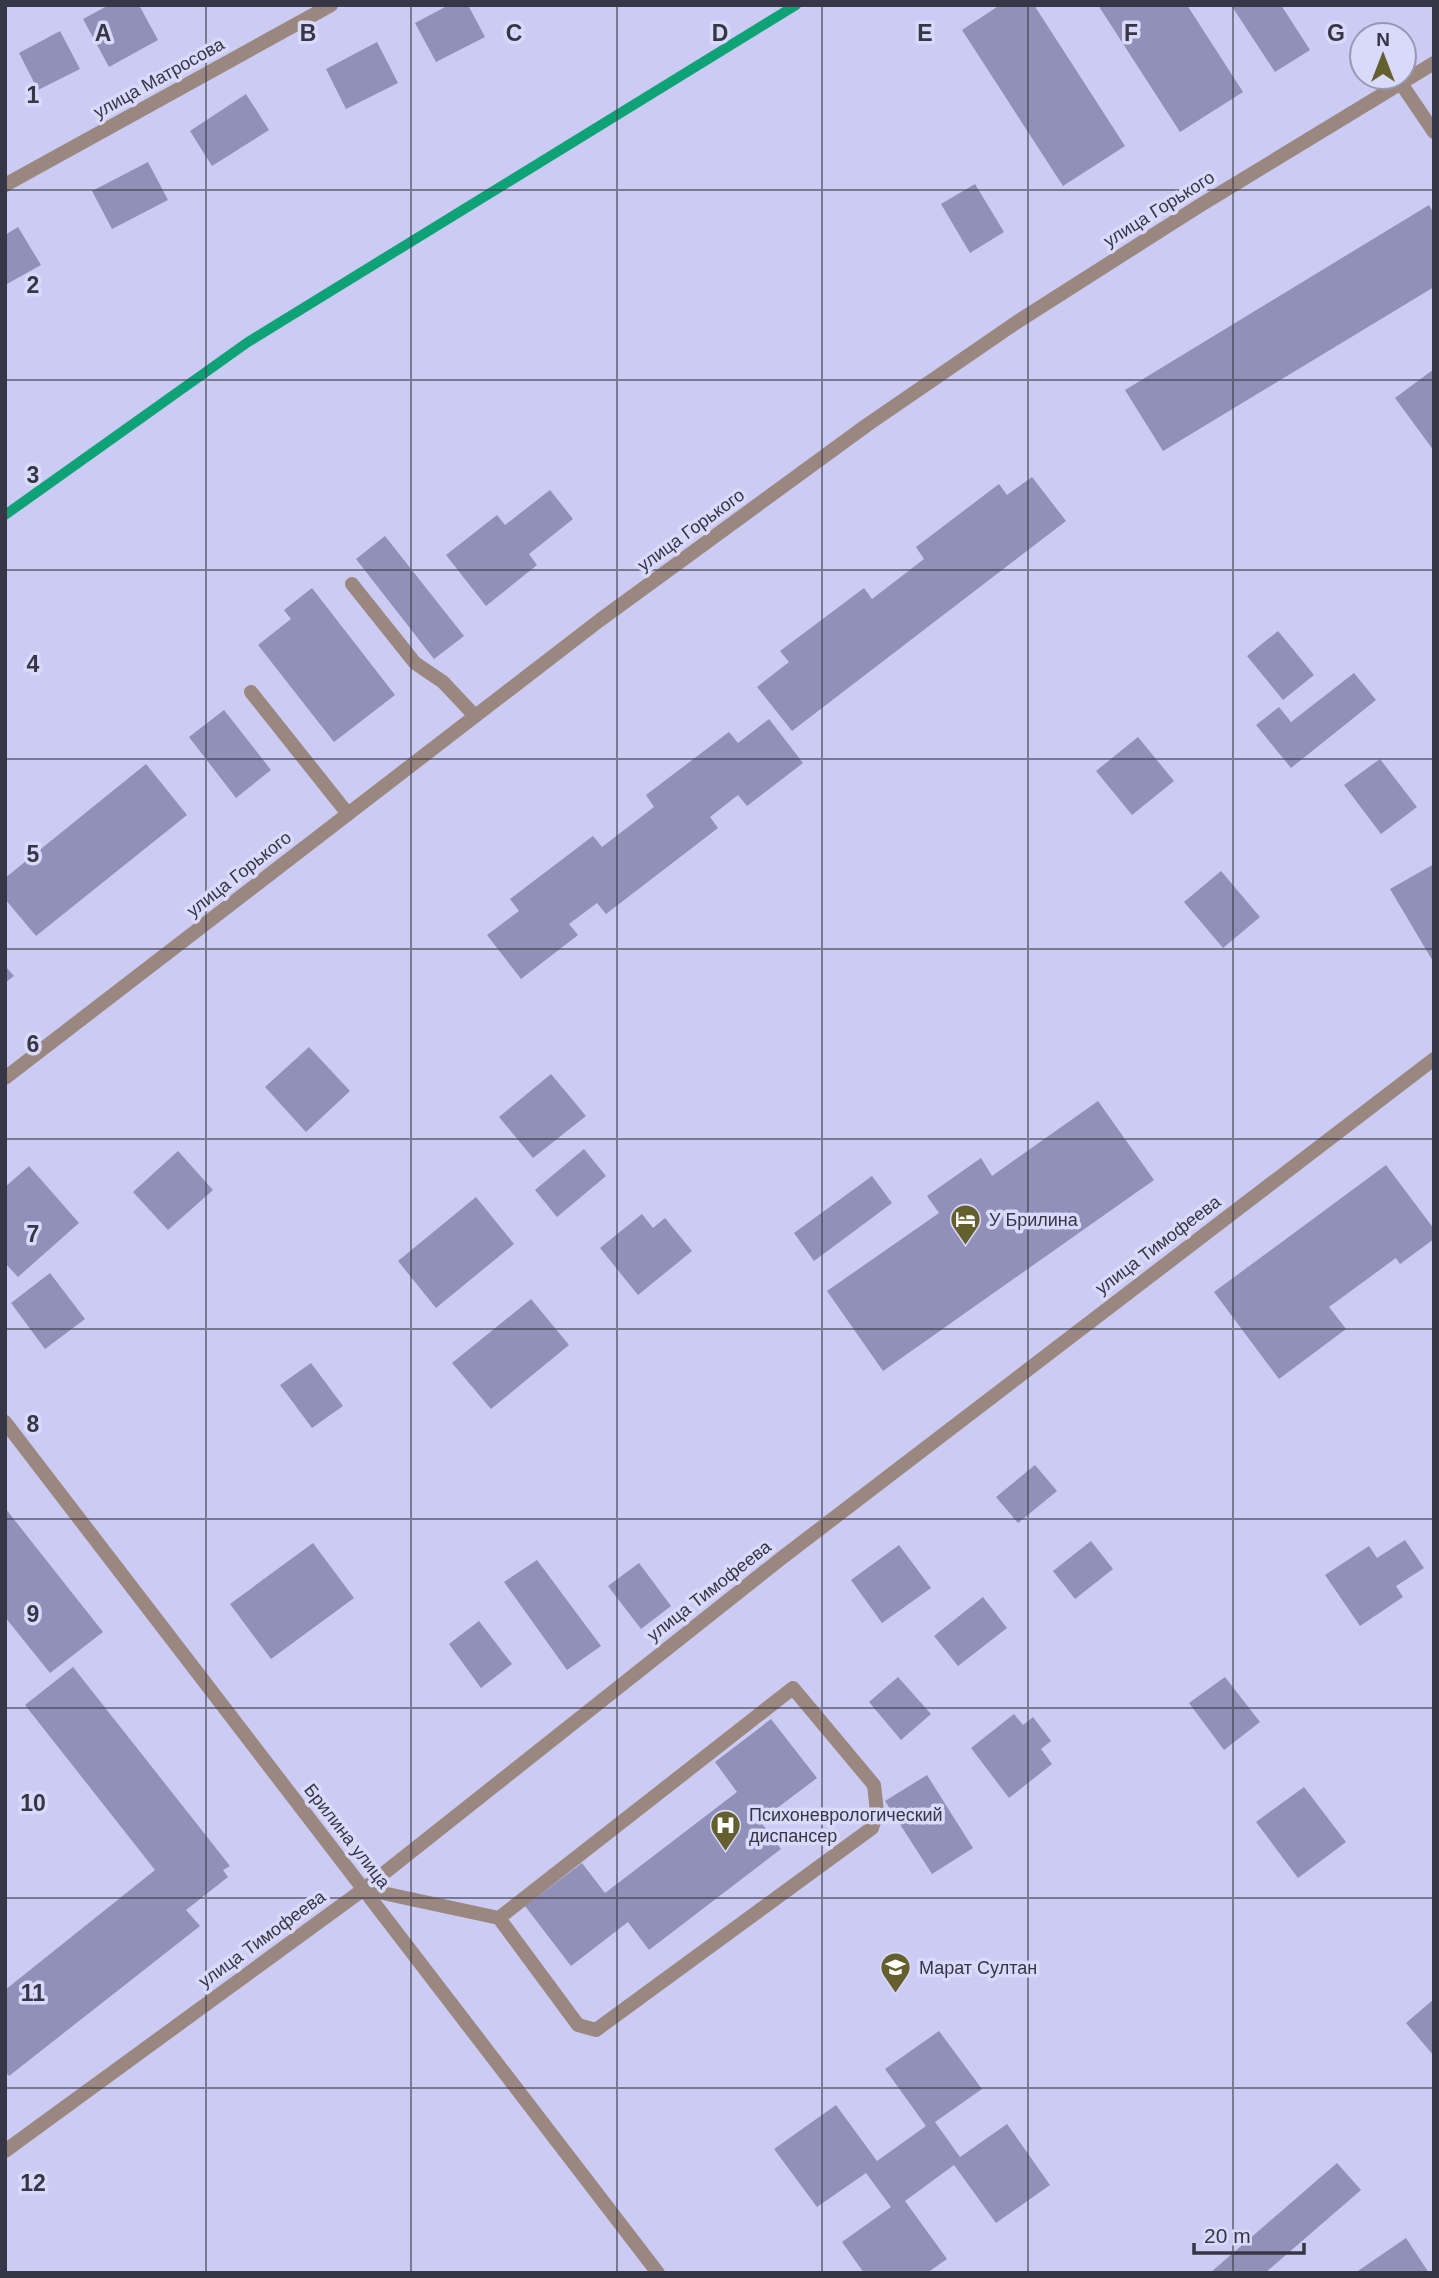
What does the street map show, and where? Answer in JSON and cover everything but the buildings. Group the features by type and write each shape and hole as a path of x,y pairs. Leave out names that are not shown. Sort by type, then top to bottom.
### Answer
{"street":[{"name":"улица Матросова","path":"5,186 331,5"},
{"name":"улица Горького","path":"1418,72 1434,63"},
{"name":"улица Горького","path":"5,1078 600,620 878,418 1040,308 1386,91"},
{"path":"1406,91 1434,132"},
{"path":"352,584 415,663 443,682 475,716"},
{"path":"251,692 348,814"},
{"name":"улица Тимофеева","path":"5,2151 364,1889 783,1557 1434,1059"},
{"name":"Брилина улица","path":"5,1422 658,2273"},
{"path":"364,1889 499,1918 578,2025 596,2030 872,1828 877,1812 874,1785 793,1688 499,1918"}],"waterway":[{"path":"5,515 248,342 796,5"}],"place":[{"name":"У Брилина","path":"966,1247"},
{"name":"Психоневрологический диспансер","path":"726,1852"},
{"name":"Марат Султан","path":"896,1995"}]}
